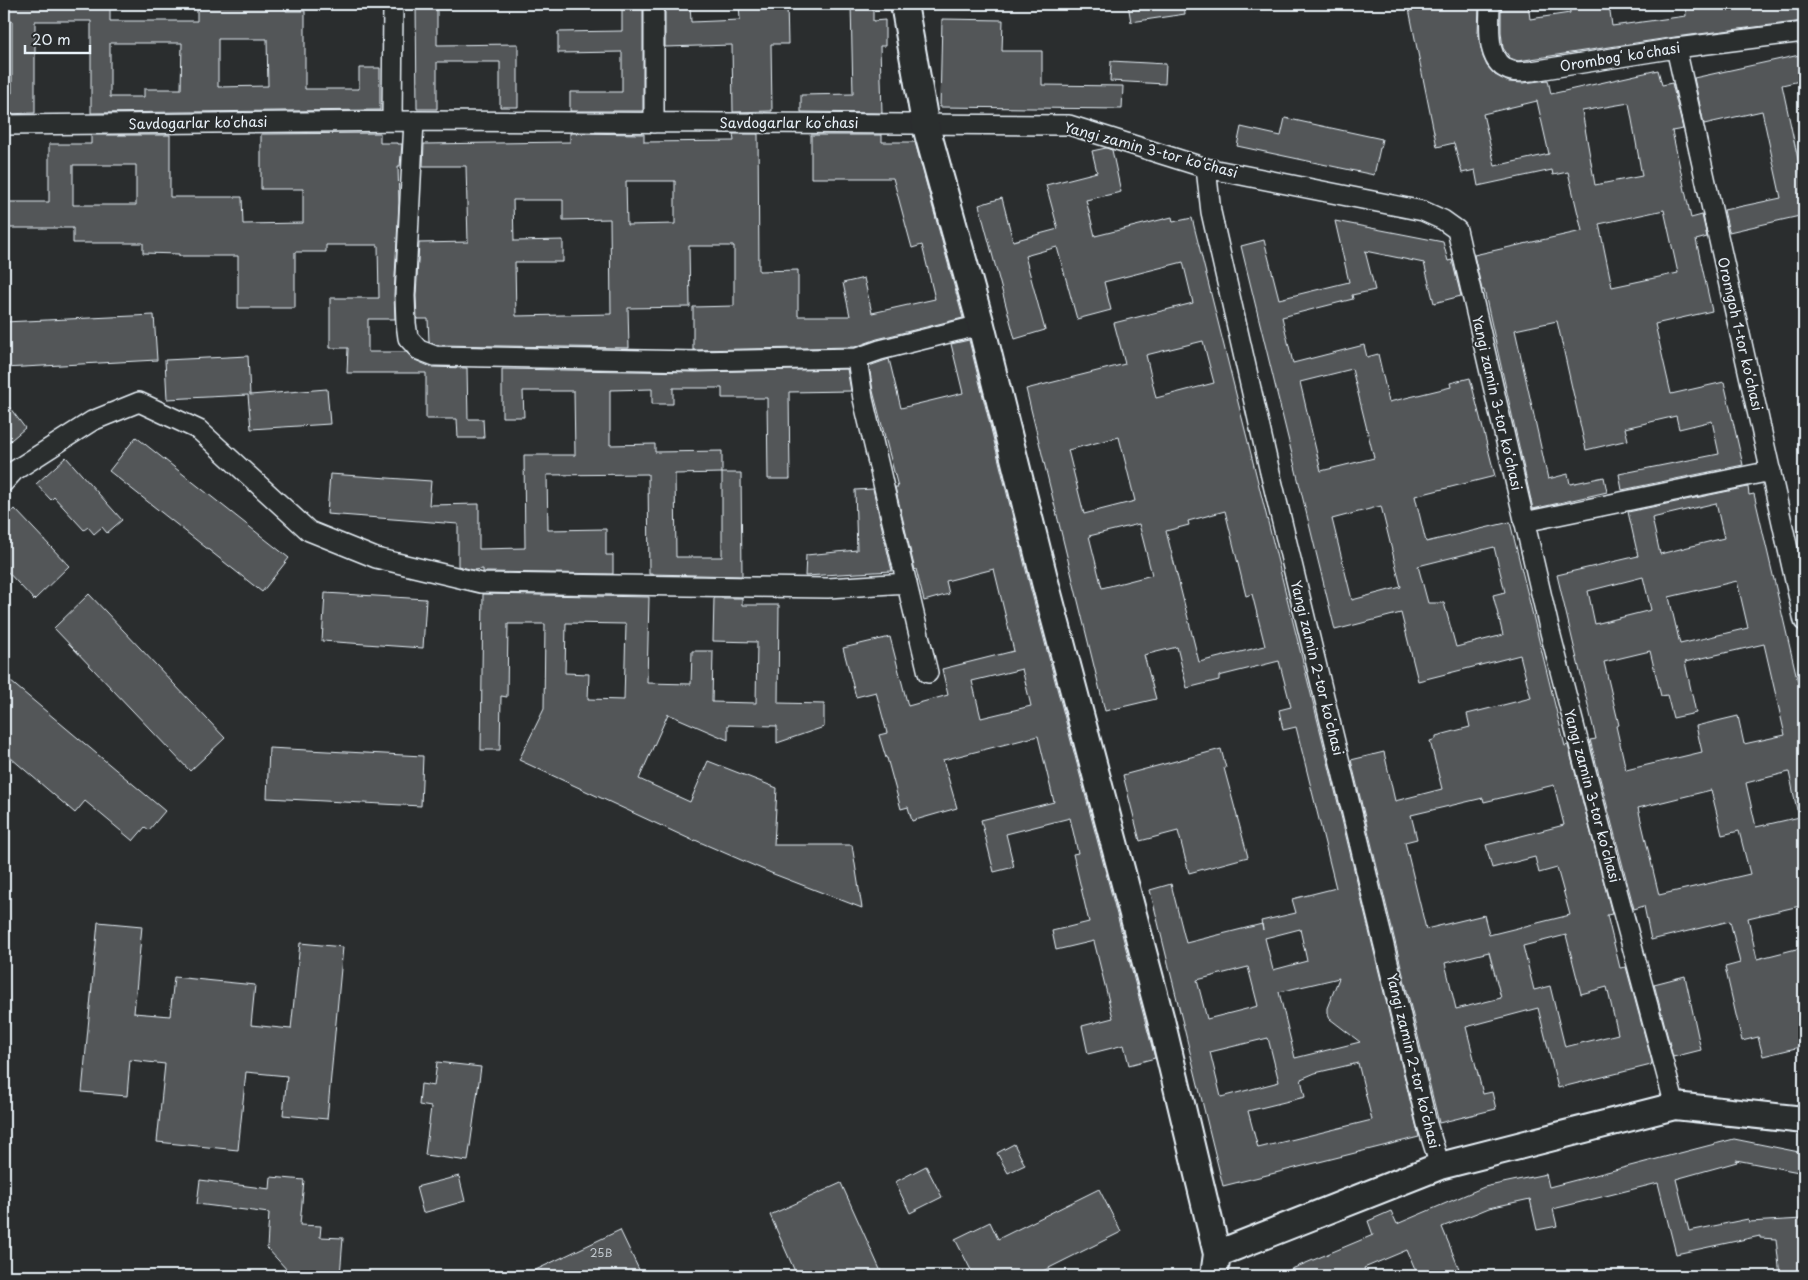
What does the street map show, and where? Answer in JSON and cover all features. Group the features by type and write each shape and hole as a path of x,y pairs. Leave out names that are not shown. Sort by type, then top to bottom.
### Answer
{"street":[{"path":"392,121 393,4"},
{"path":"654,4 654,123"},
{"path":"904,4 925,123 981,325 1045,582 1161,1020 1216,1265 1440,1166 1675,1106 1804,1120"},
{"name":"Orombogʻ koʻchasi","path":"1490,4 1490,38 1493,54 1501,65 1512,71 1532,71 1676,48 1804,32"},
{"name":"Oromgoh 1-tor koʻchasi","path":"1676,48 1804,621"},
{"name":"Savdogarlar koʻchasi","path":"4,125 392,121 925,123"},
{"path":"414,121 405,296 408,338 419,350 435,356 696,361 857,358 880,350 981,325"},
{"name":"Yangi zamin 3-tor koʻchasi","path":"925,123 1069,125 1206,168 1422,212 1443,220 1457,230 1550,632 1608,859 1675,1106"},
{"name":"Yangi zamin 2-tor koʻchasi","path":"1206,168 1211,212 1269,468 1427,1124 1440,1166"},
{"path":"857,358 863,399 928,673"},
{"path":"4,482 14,472 92,422 139,402 199,430 309,531 376,558 481,583 828,588 907,583"},
{"path":"1524,522 1771,471"}],"shaded area":[{"path":"4,1007 7,1007 4,1070"}],"building":[{"path":"4,4 110,4 110,21 197,21 197,4 286,4 286,11 305,11 305,89 359,89 359,68 380,68 380,110 91,113 91,21 35,21 35,113 4,114 4,93 12,93 12,21 4,21","holes":["218,39 267,39 268,86 218,87","110,43 182,43 181,89 144,89 144,97 110,97"]},
{"path":"416,4 437,4 437,45 518,44 518,107 500,107 500,62 437,62 437,109 417,109"},
{"path":"622,4 643,4 643,111 570,111 570,92 622,92 622,52 558,53 558,32 622,31"},
{"path":"665,4 690,4 691,22 740,20 739,4 787,4 788,44 771,44 772,111 733,112 732,45 665,47"},
{"path":"851,4 873,4 873,21 885,20 885,46 880,46 882,113 801,112 801,95 853,94"},
{"path":"1128,4 1184,4 1185,14 1131,22"},
{"path":"1408,4 1479,4 1478,34 1483,57 1487,66 1495,75 1509,82 1523,83 1548,80 1551,94 1658,70 1662,85 1672,83 1683,129 1672,131 1691,218 1702,215 1707,237 1696,240 1712,311 1655,324 1671,394 1724,382 1743,465 1622,490 1619,474 1719,454 1712,421 1679,429 1676,416 1625,428 1628,440 1586,450 1557,321 1515,330 1548,479 1568,474 1570,484 1604,477 1607,492 1533,509 1484,290 1482,290 1474,255 1582,231 1568,172 1553,175 1552,170 1478,186 1475,170 1462,173 1454,143 1437,147","holes":["1537,101 1549,154 1495,166 1483,114","1629,103 1642,176 1595,185 1582,111","1664,210 1678,273 1612,287 1599,224"]},
{"path":"1501,4 1528,4 1530,19 1570,13 1569,4 1609,4 1612,26 1686,16 1685,4 1804,4 1804,21 1675,37 1518,61 1510,58 1503,48"},
{"path":"942,19 1003,20 1002,51 1042,51 1042,85 1123,86 1122,109 940,107"},
{"path":"1804,54 1804,80 1782,85 1804,187 1804,215 1729,232 1724,210 1781,198 1762,111 1704,124 1694,78"},
{"path":"1111,61 1166,64 1165,84 1110,81"},
{"path":"1285,118 1382,139 1374,175 1237,146 1241,127 1281,136"},
{"path":"380,133 380,143 402,144 400,166 398,166 399,203 394,295 395,319 368,319 368,352 406,352 415,360 431,367 467,368 468,419 483,419 484,438 458,438 457,419 426,419 426,373 347,373 348,348 330,348 330,298 379,298 378,245 326,245 326,252 295,252 295,308 238,308 238,256 179,256 179,254 143,253 143,243 73,243 73,228 4,228 4,202 49,202 49,144 91,144 91,135 170,135 170,197 242,197 243,224 303,223 303,189 261,189 261,134","holes":["73,165 136,165 136,205 73,205"]},
{"path":"570,133 644,134 644,142 734,141 733,134 758,134 759,271 798,270 798,316 850,316 843,283 864,278 872,313 935,299 922,245 912,248 893,178 811,178 811,135 882,135 882,142 915,142 963,318 877,339 855,347 693,350 693,307 734,306 734,246 689,246 690,307 628,308 629,348 437,345 429,342 428,319 417,319 416,296 419,243 468,242 466,166 423,166 424,144 570,142","holes":["626,181 675,181 675,224 627,225","513,200 563,200 563,220 610,219 611,314 516,316 515,262 563,262 563,240 514,241"]},
{"path":"1106,148 1112,150 1121,192 1086,200 1095,236 1172,217 1173,222 1192,218 1329,766 1419,1137 1223,1186 1150,890 1171,884 1186,943 1262,924 1261,921 1296,913 1292,899 1336,888 1296,727 1283,730 1279,710 1291,707 1279,661 1219,676 1219,680 1187,688 1177,647 1144,655 1156,699 1105,711 1026,389 1125,364 1114,323 1193,303 1183,262 1104,282 1111,310 1077,319 1057,247 1025,256 1045,330 1015,339 979,205 1002,198 1013,241 1058,229 1046,185 1097,172 1092,151","holes":["1203,341 1214,383 1156,398 1146,355","1119,437 1135,501 1084,514 1068,450","1225,511 1246,596 1252,594 1265,646 1199,662 1166,531 1189,525 1188,521","1139,524 1152,575 1102,588 1089,536","1300,929 1307,961 1273,970 1265,938","1248,967 1258,1006 1207,1019 1197,980","1339,978 1327,1008 1327,1013 1330,1019 1360,1042 1295,1058 1279,992","1268,1038 1279,1082 1221,1097 1210,1052","1358,1063 1372,1120 1258,1148 1248,1111 1305,1097 1301,1079 1315,1073"]},
{"path":"1335,221 1443,242 1448,261 1452,260 1461,296 1434,303 1424,263 1365,251 1375,290 1352,295 1353,299 1282,317 1293,363 1364,345 1367,357 1378,354 1389,402 1451,387 1450,383 1470,378 1495,476 1415,496 1426,542 1510,522 1565,746 1568,745 1612,914 1607,915 1620,968 1626,967 1652,1062 1651,1065 1558,1088 1538,1008 1466,1027 1483,1094 1492,1092 1496,1109 1439,1123 1351,760 1384,752 1395,801 1442,789 1430,741 1436,739 1436,736 1470,727 1467,714 1531,698 1520,655 1418,681 1401,613 1335,630 1241,246 1264,240 1279,299 1349,282","holes":["1352,369 1374,458 1321,471 1300,382","1381,506 1401,587 1352,600 1332,519","1494,547 1505,592 1493,595 1503,635 1456,647 1444,603 1428,603 1418,566","1554,785 1564,825 1486,845 1492,868 1535,857 1539,873 1557,868 1570,915 1489,935 1484,915 1426,929 1405,842 1417,839 1411,815 1483,798 1484,802","1566,935 1581,994 1607,987 1618,1034 1565,1047 1550,986 1534,990 1523,946","1489,952 1501,998 1456,1009 1445,963"]},
{"path":"154,315 157,360 4,368 4,322"},
{"path":"969,340 1030,586 1155,1058 1129,1065 1124,1045 1088,1054 1082,1026 1113,1018 1094,941 1056,950 1052,931 1089,922 1073,854 1078,853 1070,818 1006,834 1014,867 994,872 981,820 1054,802 1038,736 943,760 957,808 912,821 908,807 901,809 879,735 887,733 876,692 856,697 843,648 890,637 908,706 948,695 942,669 1014,651 994,569 946,581 949,594 924,601 895,487 898,487 873,391 869,366 889,359 901,408 963,393 951,344","holes":["1022,669 1031,706 981,718 972,681"]},
{"path":"248,356 250,395 327,389 330,424 251,429 248,395 167,399 165,360"},
{"path":"502,369 696,372 847,369 851,391 789,392 790,479 768,479 767,398 722,398 722,388 673,388 673,404 652,404 652,389 610,390 610,445 655,444 655,452 722,451 722,473 741,473 742,576 649,574 648,474 547,475 548,530 606,529 606,555 613,555 613,574 483,572 483,569 473,570 458,566 458,524 327,514 330,474 431,481 429,505 479,504 479,549 525,548 524,455 575,455 574,391 523,391 524,417 502,417","holes":["722,473 722,557 676,557 675,474"]},
{"path":"4,400 25,428 4,446"},
{"path":"136,437 289,558 262,592 109,471"},
{"path":"66,457 122,520 107,533 102,527 94,534 88,527 84,530 54,497 51,500 36,484"},
{"path":"1748,487 1749,495 1754,494 1804,708 1804,809 1797,810 1789,772 1746,783 1756,827 1804,816 1804,905 1748,918 1757,959 1804,947 1804,1046 1763,1056 1758,1037 1742,1041 1725,967 1740,963 1730,921 1651,940 1644,906 1634,909 1590,740 1596,739 1557,575 1638,556 1628,512","holes":["1716,503 1724,538 1660,554 1652,518","1643,577 1651,610 1595,624 1588,591","1737,581 1748,628 1680,644 1669,597","1764,644 1785,735 1744,744 1738,716 1696,726 1702,752 1626,770 1616,726 1619,725 1604,662 1650,651 1661,696 1667,695 1673,718 1696,713 1685,662","1711,790 1722,835 1739,831 1750,874 1659,895 1638,808"]},
{"path":"873,489 892,571 805,576 806,555 857,550 855,490"},
{"path":"15,509 69,566 34,600 4,568 4,519"},
{"path":"325,593 426,599 423,648 322,641"},
{"path":"89,594 225,738 190,771 54,628"},
{"path":"483,594 649,597 647,683 691,684 692,651 713,651 712,702 756,703 757,642 713,641 714,598 742,598 742,605 779,605 778,703 824,704 824,727 777,743 777,726 728,725 728,740 668,714 639,779 690,802 708,761 777,788 774,845 852,845 862,908 694,841 519,760 544,709 545,624 508,624 507,697 501,696 500,750 481,750","holes":["566,623 626,624 624,700 588,699 589,674 565,673"]},
{"path":"4,676 165,811 149,830 145,827 133,841 85,801 75,813 4,752"},
{"path":"269,748 423,756 421,806 267,798"},
{"path":"1221,749 1226,768 1224,768 1248,857 1189,873 1178,831 1140,841 1123,775"},
{"path":"98,922 142,926 134,1013 170,1016 174,977 255,985 251,1025 291,1029 300,943 343,947 327,1119 283,1115 287,1076 246,1072 238,1150 157,1142 165,1064 130,1060 127,1096 82,1092"},
{"path":"1685,976 1701,1050 1673,1057 1654,984"},
{"path":"437,1062 481,1067 468,1161 425,1155 431,1107 419,1105 421,1084 434,1086"},
{"path":"1734,1139 1804,1153 1804,1173 1736,1160 1737,1162 1676,1179 1689,1231 1748,1219 1749,1222 1803,1219 1800,1239 1804,1240 1804,1276 1780,1276 1776,1239 1760,1238 1760,1236 1676,1254 1658,1183 1553,1209 1557,1226 1537,1230 1530,1199 1489,1208 1442,1227 1462,1276 1418,1276 1407,1250 1364,1268 1367,1276 1275,1276 1373,1235 1368,1221 1391,1211 1397,1224 1484,1187 1546,1174 1549,1187"},
{"path":"1014,1144 1025,1165 1008,1173 997,1153"},
{"path":"926,1166 942,1197 910,1213 895,1182"},
{"path":"459,1176 465,1201 423,1213 416,1187"},
{"path":"271,1177 304,1180 300,1225 321,1226 320,1237 343,1238 340,1276 319,1276 319,1273 288,1271 267,1248 269,1213 197,1204 200,1180 270,1189"},
{"path":"841,1183 883,1276 797,1276 770,1215"},
{"path":"1099,1189 1121,1232 1033,1276 974,1276 955,1239 990,1222 998,1239"},
{"path":"620,1230 642,1276 523,1276"}]}
